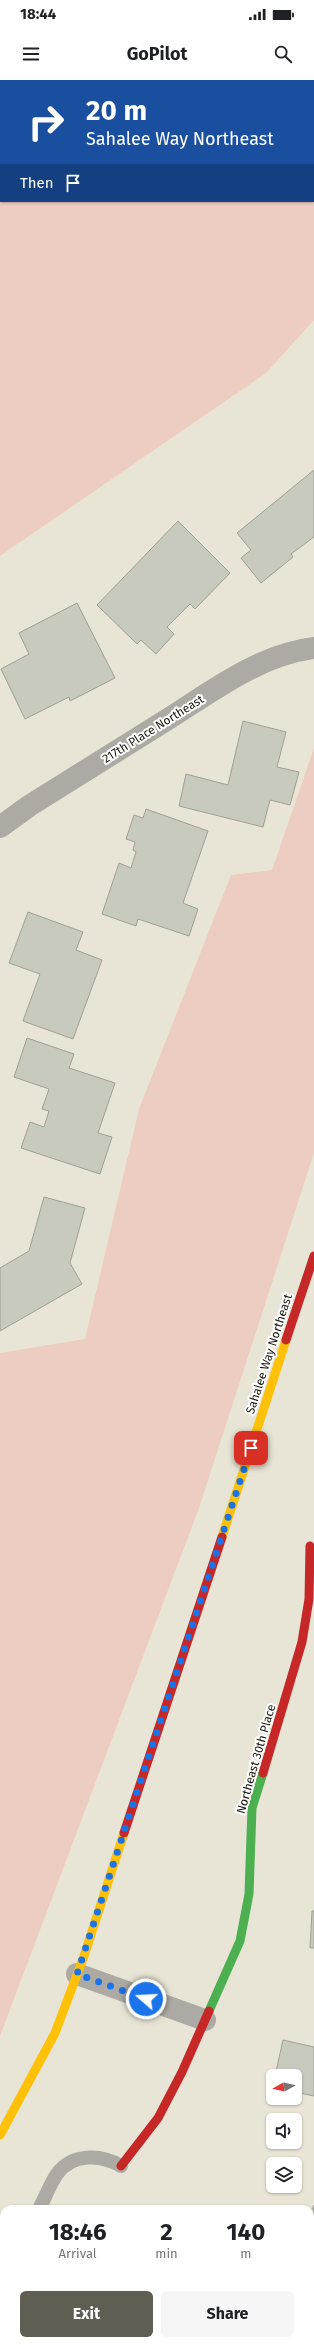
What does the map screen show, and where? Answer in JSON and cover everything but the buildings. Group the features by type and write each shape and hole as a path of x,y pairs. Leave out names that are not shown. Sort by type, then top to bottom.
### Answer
{"main road":[{"name":"Sahalee Way Northeast","path":"0,2135 54,2033 77,1974 314,1256"},
{"name":"Northeast 30th Place","path":"121,2166 158,2118 182,2072 240,1942 249,1894 252,1808 302,1642 309,1599 310,1546"}],"street":[{"name":"217th Place Northeast","path":"0,827 29,806 239,675 260,664 294,651 314,648"},
{"path":"77,1974 205,2020"}],"lane":[{"path":"41,2205 58,2173 71,2160 90,2157 110,2160 121,2166"}],"shaded area":[{"path":"0,202 314,202 314,320 266,373 0,556"},
{"path":"314,748 314,1153 199,1508 0,2036 0,1353 85,1339 139,1109 231,875 272,870"}],"traffic: fast":[{"path":"209,2011 240,1941 249,1894 252,1808 263,1773"}],"traffic: slow":[{"path":"222,1537 286,1340"},
{"path":"0,2135 55,2033 84,1956 124,1833"}],"traffic: jam":[{"path":"286,1340 314,1256"},
{"path":"124,1833 222,1537"},
{"path":"263,1773 302,1642 309,1599 310,1546"},
{"path":"121,2166 158,2118 182,2072 209,2011"}],"route":[{"path":"146,1999 77,1974 251,1448"}]}
